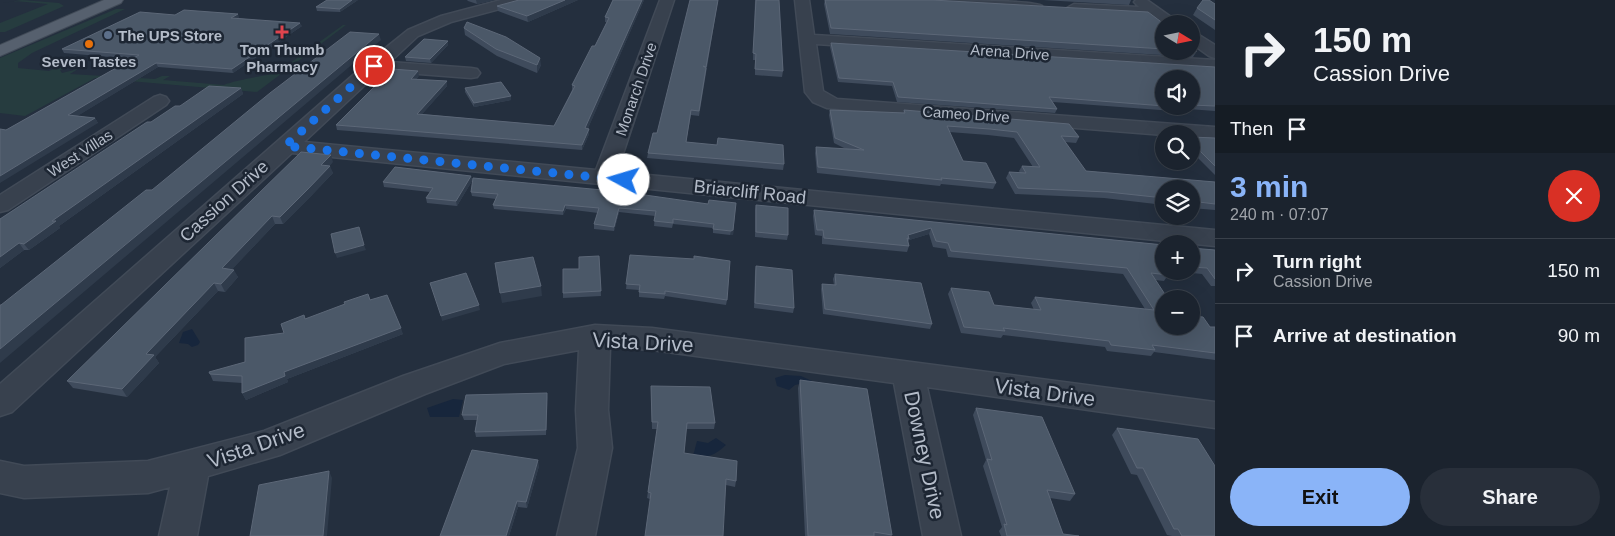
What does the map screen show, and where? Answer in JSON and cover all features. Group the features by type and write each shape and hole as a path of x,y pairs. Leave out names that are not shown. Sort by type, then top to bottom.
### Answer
{"main road":[{"path":"4,45 113,1"},
{"path":"4,45 87,6 85,2"}],"street":[{"name":"Cassion Drive","path":"0,403 413,33 446,19 517,0"},
{"name":"Monarch Drive","path":"604,178 667,0"},
{"name":"Cameo Drive","path":"802,0 814,92 819,98 834,104 1215,133"},
{"path":"931,0 1155,12"},
{"path":"1138,0 1160,15"},
{"name":"Arena Drive","path":"806,39 1215,65"},
{"path":"1200,42 1215,53"},
{"path":"374,66 471,73"},
{"name":"West Villas","path":"0,205 160,101"},
{"name":"Briarcliff Road","path":"285,146 1215,238"},
{"path":"576,536 595,448 592,410 595,336"},
{"name":"Vista Drive","path":"0,477 24,482 148,477 192,467 268,445 414,385 500,354 595,336 652,339 1215,415"},
{"name":"Downey Drive","path":"908,374 942,536"},
{"path":"178,536 192,467"}],"green space":[{"path":"15,1 59,3 64,6 5,32 0,32 0,23 48,4"},
{"path":"116,9 125,9 32,53 18,63 18,68 49,71 58,67 68,68 60,70 62,73 78,69 70,74 155,79 162,76 170,76 163,80 224,85 249,78 275,74 343,25 346,25 257,92 95,78 25,116 0,113 0,58"}],"water":[{"path":"192,329 200,342 198,345 192,347 188,344 179,343 183,332"},
{"path":"785,375 801,376 812,381 795,385 789,390 777,386 775,378"},
{"path":"453,399 463,400 459,417 430,417 427,408"},
{"path":"716,438 726,445 711,455 703,457 693,456 697,441 708,443"}],"building":[{"path":"327,0 352,0 340,9 316,7"},
{"path":"519,0 565,0 527,16 497,6"},
{"path":"613,0 642,0 585,128 589,129 582,145 336,125 392,69 418,71 411,79 447,81 417,114 554,126 575,86 572,85 609,18 605,17"},
{"path":"690,0 718,0 706,67 703,66 706,68 699,111 691,110 686,142 717,145 718,138 783,145 784,164 648,153 653,133 657,133"},
{"path":"756,0 779,0 783,71 755,69 756,54 753,53"},
{"path":"825,0 932,0 1148,12 1155,17 1155,48 831,28"},
{"path":"1203,0 1209,0 1215,4 1215,20 1197,8"},
{"path":"184,10 238,14 231,18 300,23 232,69 156,63 68,115 95,118 0,176 0,129 6,130 139,55 62,49 140,12 175,15"},
{"path":"467,22 506,37 540,58 537,65 496,49 464,28"},
{"path":"350,32 379,34 0,349 0,305 146,190 152,190 270,93"},
{"path":"424,39 448,41 430,59 405,57"},
{"path":"831,43 1215,67 1215,106 1200,105 1200,70 1155,70 1155,105 1049,97 1057,109 898,97 893,82 839,78"},
{"path":"501,82 511,96 474,103 465,88"},
{"path":"209,86 241,88 52,221 56,221 24,244 19,243 0,257 0,219 147,122 151,122 175,106 180,106"},
{"path":"830,110 905,113 904,110 1069,124 1079,137 1061,136 1086,171 1192,180 1155,180 1155,197 1108,192 1018,188 1009,172 1026,173 1022,166 1040,167 1017,132 947,126 963,161 986,163 996,183 941,178 942,180 818,167 816,147 864,150 835,138"},
{"path":"1200,137 1215,138 1215,166 1200,151"},
{"path":"301,152 331,155 321,165 330,166 280,217 272,216 222,268 234,270 221,284 214,283 146,354 154,355 122,389 67,381"},
{"path":"395,167 471,176 456,201 426,198 433,188 383,182"},
{"path":"473,178 624,192 708,204 709,200 736,203 733,230 713,229 714,224 673,219 673,223 654,221 656,211 619,208 614,227 594,224 599,208 565,205 563,211 493,205 498,194 471,192"},
{"path":"1200,181 1215,182 1215,204 1200,202"},
{"path":"756,205 788,208 788,235 756,232"},
{"path":"814,210 1155,244 1155,273 1151,273 1162,290 1155,290 1155,335 1200,335 1200,317 1203,317 1210,327 1215,327 1215,353 1152,345 1155,350 1111,345 1109,341 1003,328 1005,331 964,327 951,288 989,292 994,305 1041,310 1035,297 1154,310 1127,268 951,251 948,243 936,241 931,228 908,235 909,246 824,238 823,230 817,230"},
{"path":"359,227 364,245 335,253 331,234"},
{"path":"1200,249 1215,250 1215,279 1207,268 1200,268"},
{"path":"630,255 694,259 694,256 730,261 727,300 665,291 665,294 639,292 640,285 626,284"},
{"path":"599,256 601,291 563,293 563,269 579,269 579,257"},
{"path":"533,257 541,286 500,293 495,263"},
{"path":"756,266 792,270 794,308 755,303"},
{"path":"466,273 479,305 441,316 430,283"},
{"path":"835,274 921,283 932,324 825,309 822,284 836,285"},
{"path":"368,294 370,300 387,295 401,328 284,372 285,376 242,393 242,376 210,374 209,372 245,362 245,338 284,333 281,324 304,315 305,319"},
{"path":"800,380 867,389 892,535 874,532 874,536 808,536"},
{"path":"651,386 710,387 715,423 687,423 684,453 737,461 736,481 726,479 723,536 645,536 651,493 648,492 658,422 652,422"},
{"path":"547,393 546,430 475,432 478,415 462,415 466,395"},
{"path":"976,408 1042,417 1075,494 1047,490 1063,534 1079,536 1007,536 1004,524 1007,525 987,459 992,460"},
{"path":"1117,428 1198,439 1215,466 1215,536 1182,536 1178,529 1174,529 1143,468 1137,468"},
{"path":"472,450 538,460 526,502 517,501 506,536 440,536"},
{"path":"329,471 323,536 250,536 259,485"}],"place":[{"name":"Tom Thumb Pharmacy","path":"282,32"},
{"name":"The UPS Store","path":"108,35"},
{"name":"Seven Tastes","path":"89,44"}],"route":[{"path":"374,66 285,146 624,180"}]}
